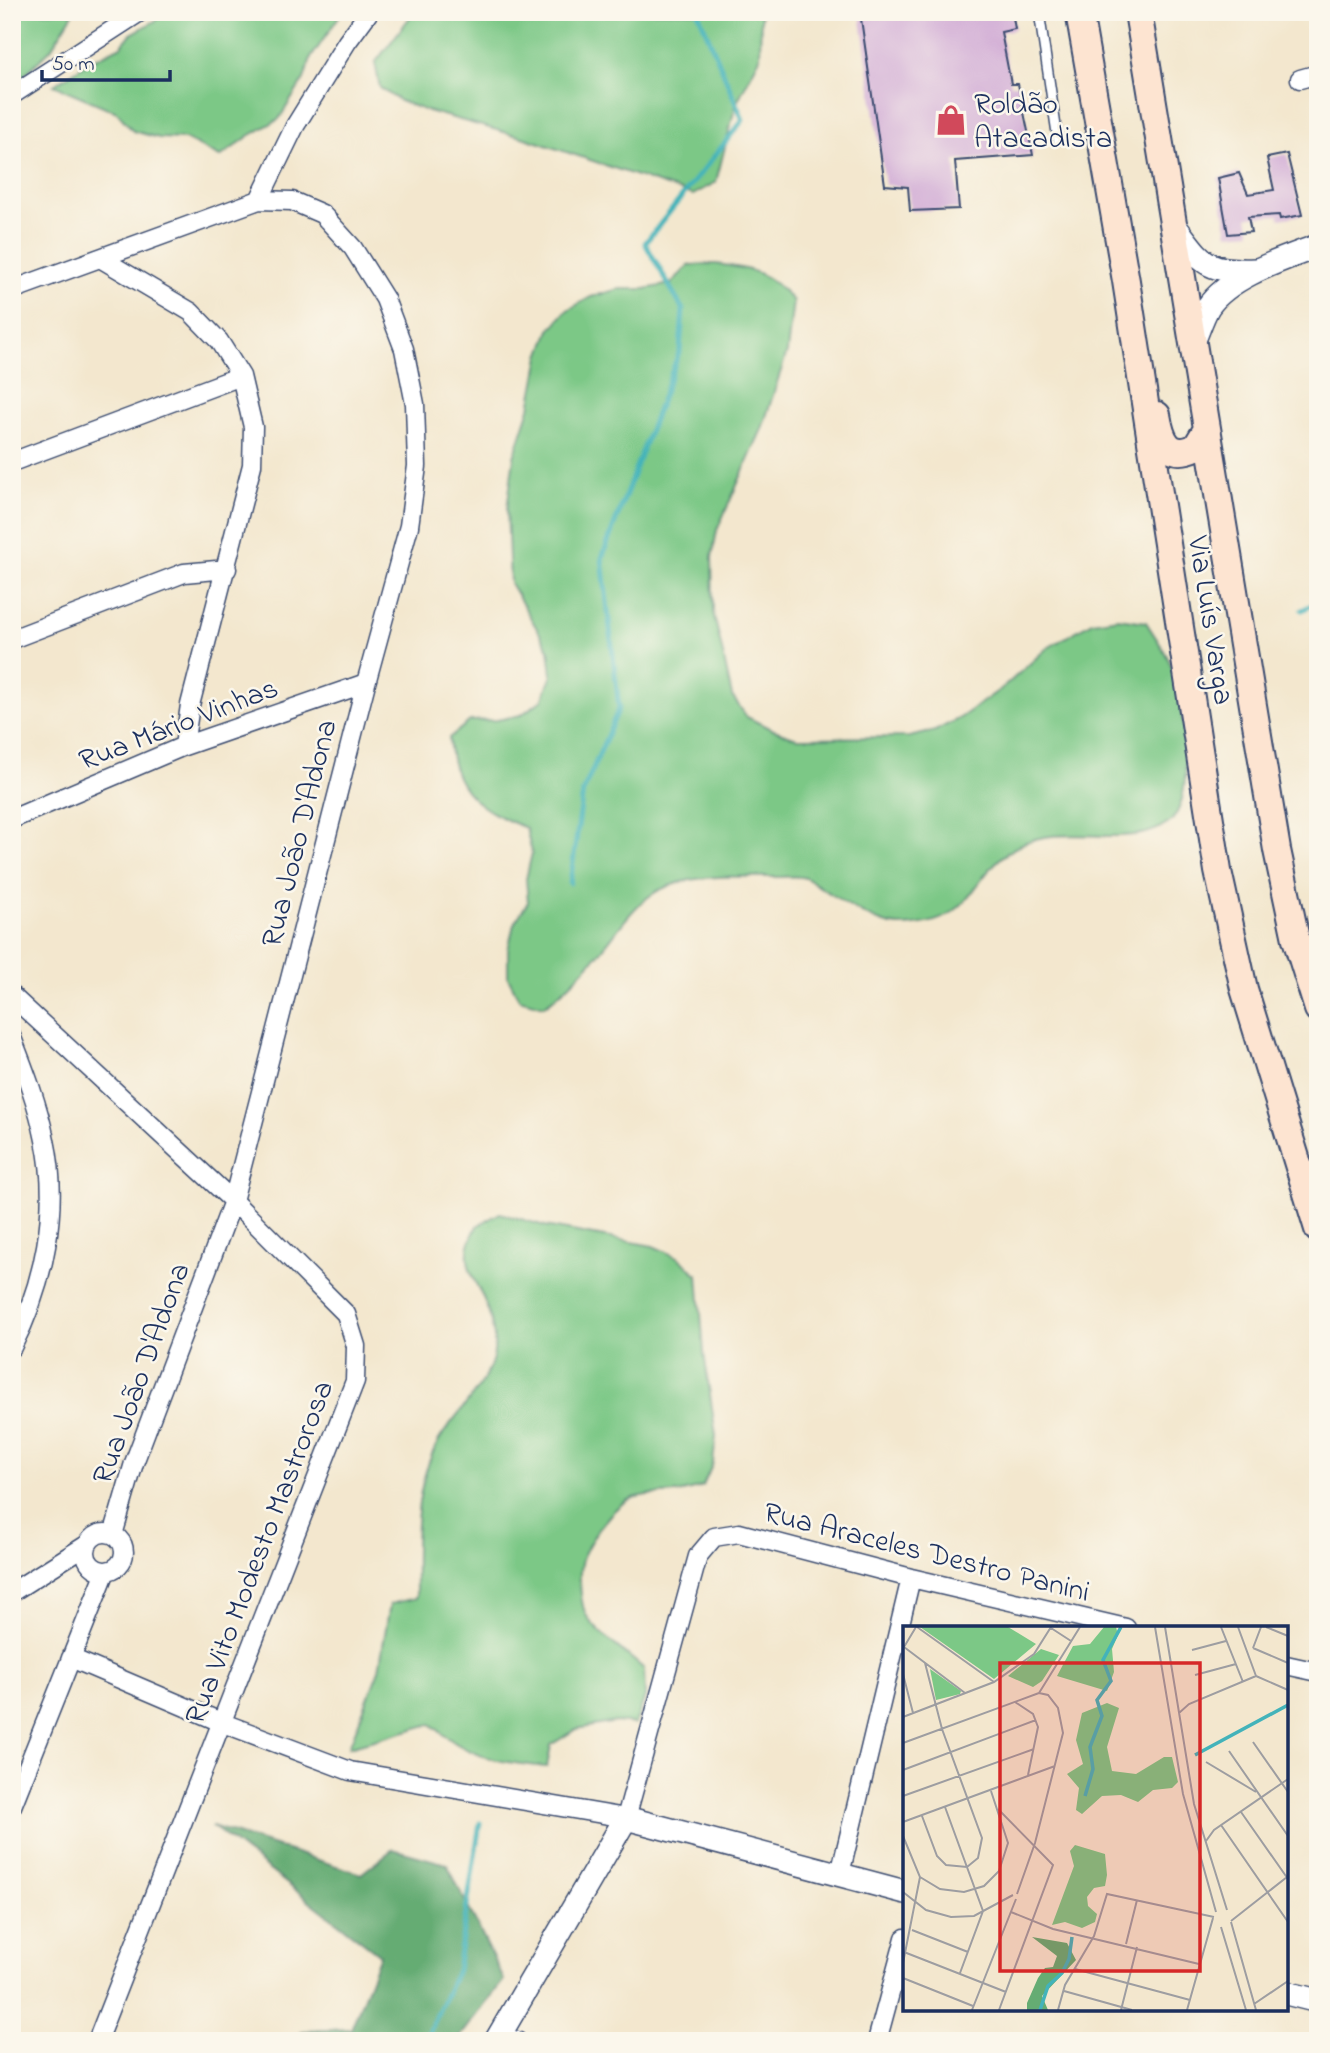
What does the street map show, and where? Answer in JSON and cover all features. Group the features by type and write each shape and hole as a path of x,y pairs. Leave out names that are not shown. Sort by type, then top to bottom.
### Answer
{"main road":[{"name":"Via Luís Varga","path":"1079,12 1132,318 1218,871 1244,989 1318,1229"},
{"name":"Via Luís Varga","path":"1138,12 1277,850 1296,939 1318,1009"},
{"path":"1132,318 1143,330 1160,435 1165,443 1172,449 1188,450 1196,447 1207,429"}],"street":[{"path":"12,95 140,12"},
{"path":"12,290 260,200 295,126 347,42 369,12"},
{"path":"1300,79 1318,75"},
{"name":"Rua João D'Adona","path":"113,1535 134,1463 233,1201 409,526 417,466 415,404 404,349 385,299 353,248 322,214 292,201 260,200"},
{"path":"1173,224 1202,260 1223,271 1258,270"},
{"path":"1193,342 1209,306 1226,289 1258,270 1318,246"},
{"path":"100,258 191,312 219,341 241,376 253,427 252,465 190,705 184,746"},
{"path":"12,462 241,376"},
{"path":"12,639 184,573 227,569"},
{"name":"Rua Mário Vinhas","path":"12,820 184,746 366,683"},
{"name":"Rua Vito Modesto Mastrorosa","path":"12,996 233,1201 346,1314 356,1346 355,1381 97,2041"},
{"path":"12,1038 46,1141 51,1198 45,1259 25,1322 12,1347"},
{"name":"Rua Araceles Destro Panini","path":"626,1818 698,1556 714,1537 739,1533 911,1578 1117,1626"},
{"path":"12,1592 88,1545 101,1534 113,1535 122,1544 124,1556 117,1567 106,1571 89,1563 88,1545"},
{"path":"12,1806 106,1571"},
{"path":"840,1874 911,1578"},
{"path":"71,1658 223,1723 350,1771 626,1818 903,1891"},
{"path":"1288,1665 1318,1672"},
{"path":"504,2039 626,1818"},
{"path":"877,2041 903,1945"},
{"path":"1288,1994 1318,2001"}],"lane":[{"path":"1039,12 1058,140"}],"green space":[{"path":"12,12 74,12 51,49 12,87"},
{"path":"165,12 342,12 311,58 304,79 279,119 220,157 185,139 159,138 133,131 117,112 54,85 87,63 121,46 131,34 157,20"},
{"path":"414,12 761,12 760,57 736,104 716,182 693,195 522,137 424,110 400,101 380,88 375,63"},
{"path":"715,264 767,277 793,301 787,352 762,429 717,530 712,557 713,612 732,696 747,717 797,738 909,737 935,731 960,718 1005,686 1046,649 1092,622 1118,618 1146,622 1167,656 1176,683 1185,748 1183,792 1178,810 1170,822 1146,833 1049,836 1020,845 990,869 958,908 925,924 899,926 881,922 812,882 796,876 715,877 678,883 643,901 581,973 544,1006 519,999 508,977 508,950 514,924 528,902 526,879 532,853 526,828 495,814 471,796 456,772 449,738 470,721 497,720 521,715 542,700 552,675 549,649 510,583 507,509 514,457 530,408 540,356 550,330 566,311 591,297 619,289 645,289 671,284 689,265"},
{"path":"500,1213 545,1226 653,1246 678,1257 698,1275 704,1353 716,1436 713,1463 703,1486 683,1492 646,1495 628,1500 608,1518 585,1552 580,1581 585,1613 600,1632 644,1669 645,1697 635,1724 616,1722 576,1729 551,1745 547,1767 485,1757 459,1745 431,1724 349,1747 379,1670 390,1604 416,1598 417,1518 430,1460 438,1442 486,1376 491,1364 494,1352 492,1326 484,1300 470,1271 468,1251 477,1226"},
{"path":"212,1826 361,1874 393,1849 447,1864 504,1980 457,2041 295,2041 302,2031 351,2029 380,1955"}],"building":[{"name":"Roldão Atacadista","path":"860,12 1012,12 1015,29 1001,32 1011,84 1018,84 1033,155 955,161 959,209 910,211 908,187 885,185"},
{"path":"1287,154 1302,215 1280,219 1279,215 1248,217 1251,232 1228,234 1218,178 1239,173 1248,194 1274,190 1267,158"}],"waterway":[{"path":"570,883 583,792 619,708 602,558 680,350 683,310 645,243 743,120 698,12"},
{"path":"1302,610 1318,602"},
{"path":"425,2041 457,1970 480,1823"}],"place":[{"name":"Roldão Atacadista","path":"951,120"}]}
